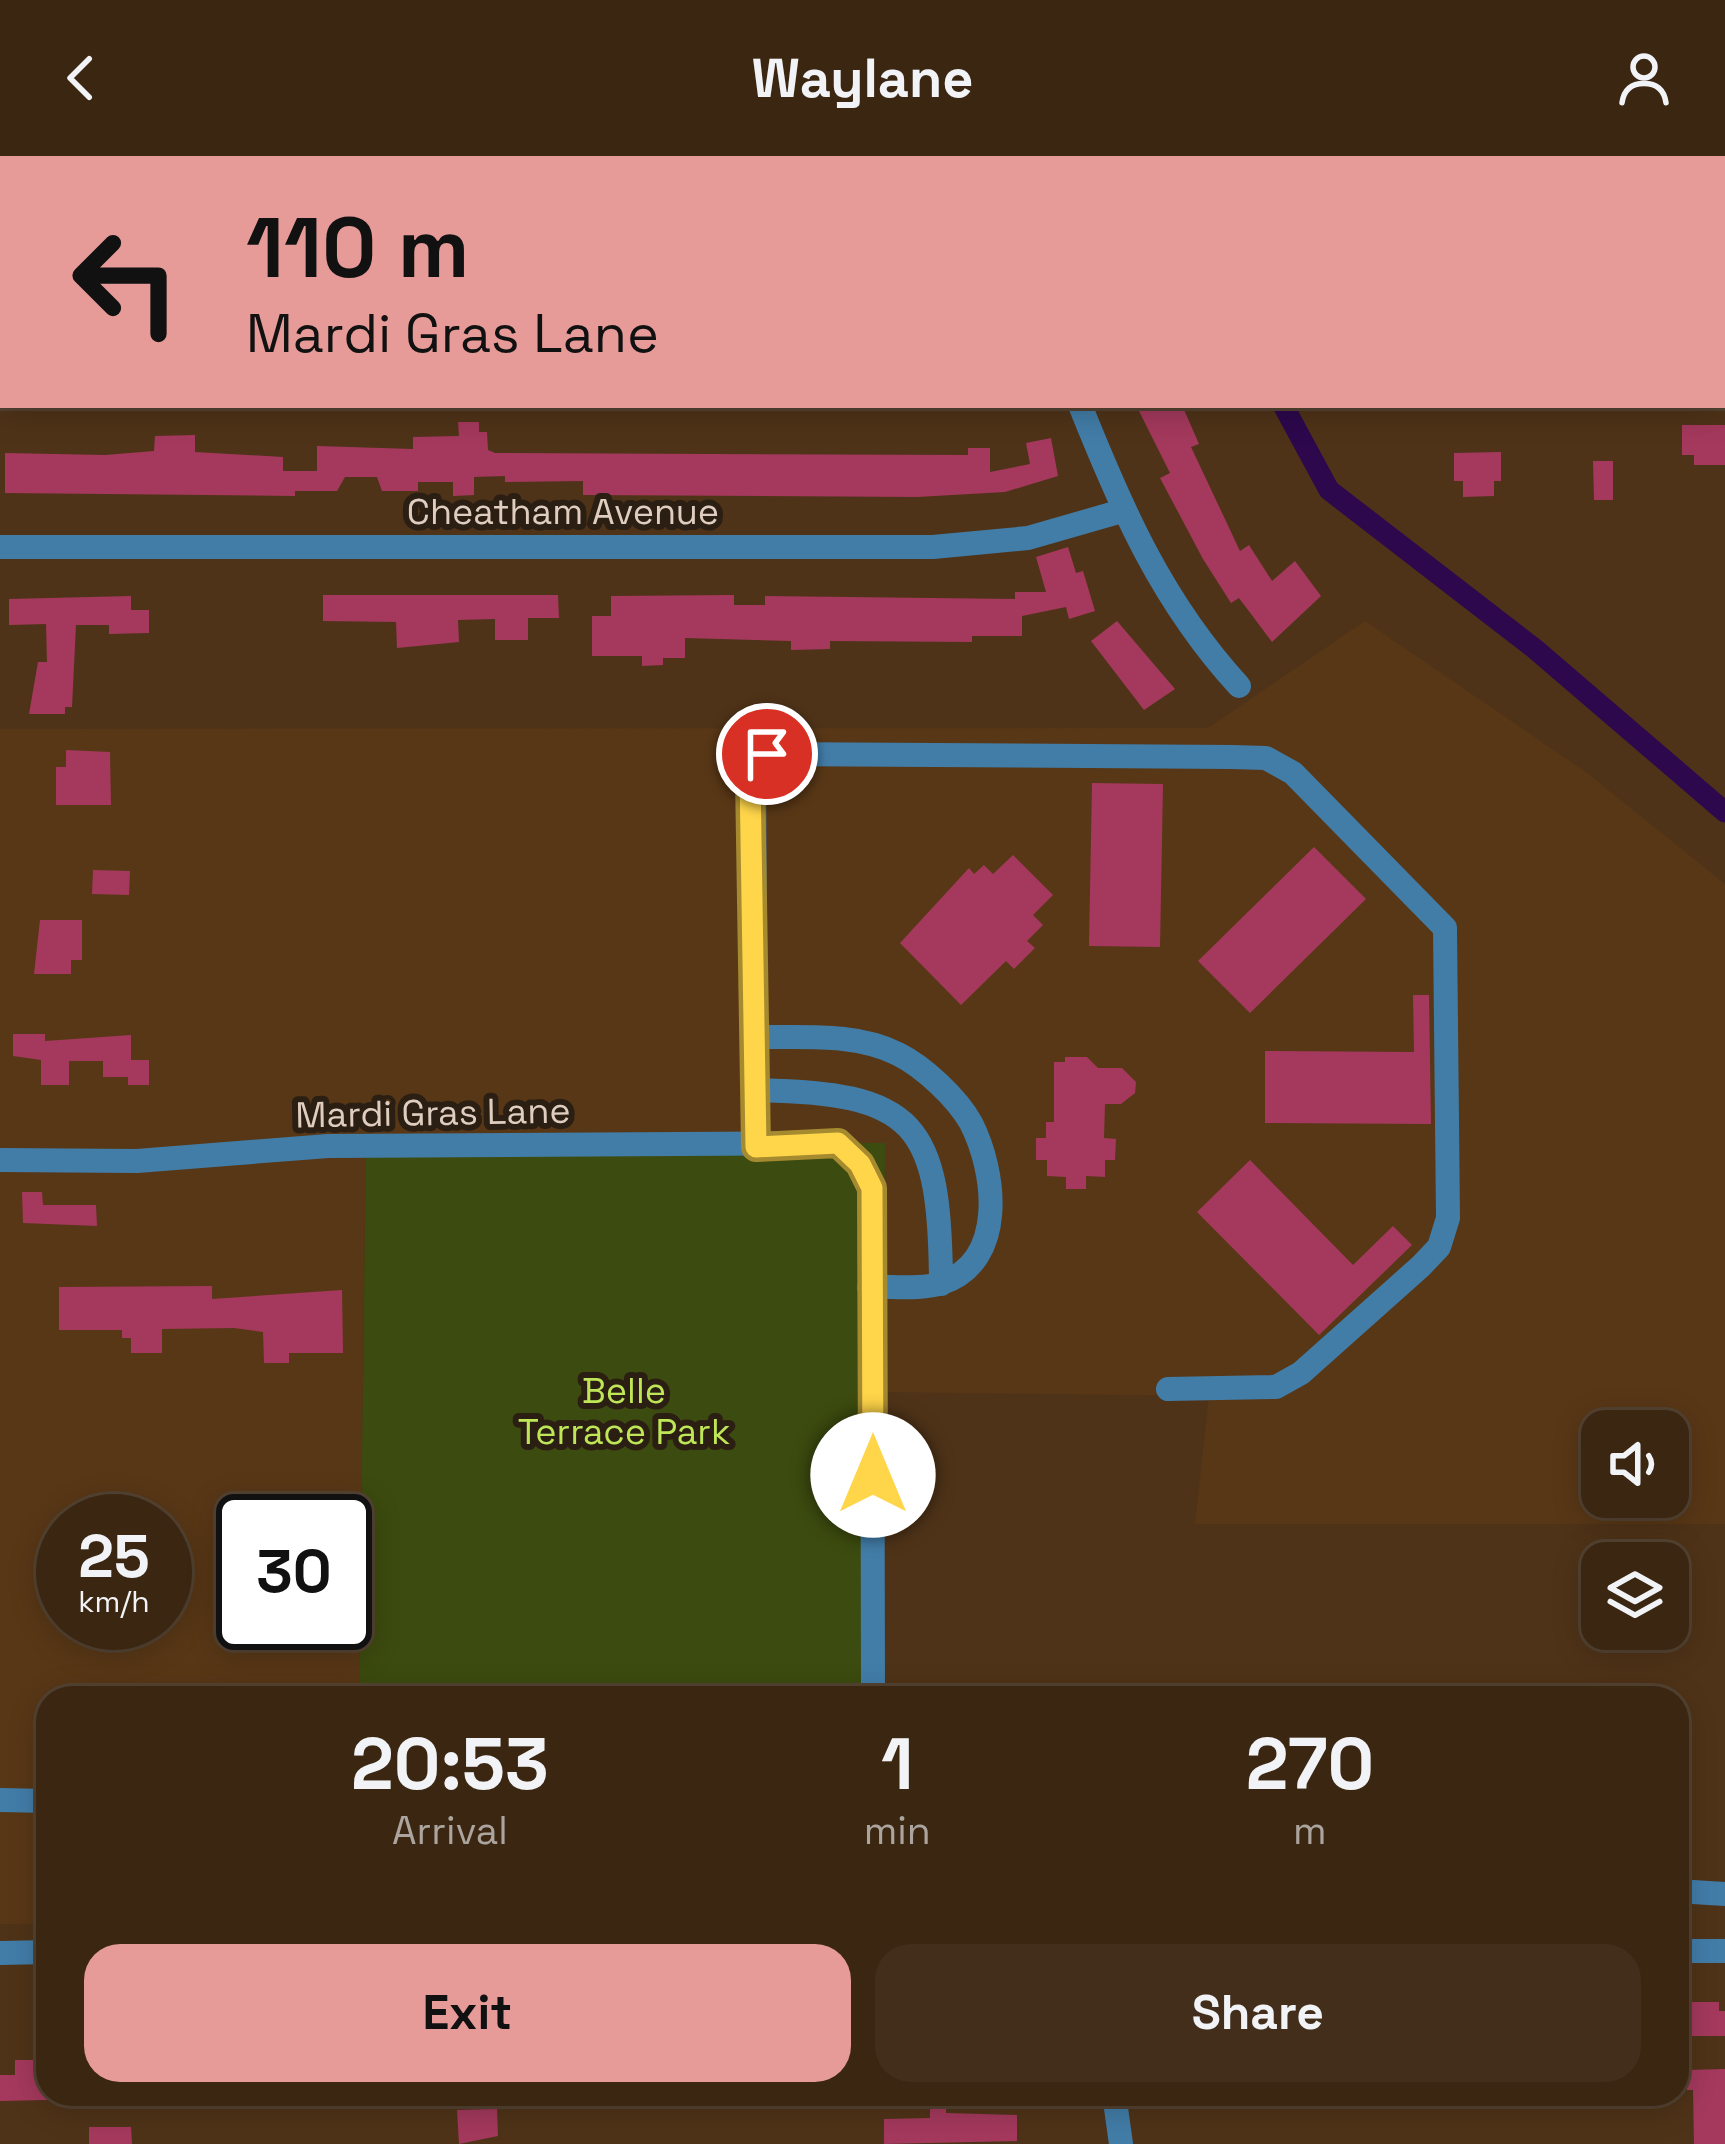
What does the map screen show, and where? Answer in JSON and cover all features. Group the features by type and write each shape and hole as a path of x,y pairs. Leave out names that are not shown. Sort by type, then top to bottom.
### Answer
{"street":[{"path":"1081,408 1122,511 1171,603 1239,686"},
{"name":"Cheatham Avenue","path":"0,547 954,546 1028,538 1122,511"},
{"path":"756,1147 750,777 754,762 767,754 1266,758 1293,773 1445,928 1448,1218 1439,1247 1421,1266 1301,1373 1276,1387 1168,1389"},
{"path":"753,1037 865,1042 901,1055 969,1119 983,1153 991,1196 988,1234 970,1267 941,1284 869,1288 873,1686"},
{"path":"753,1090 833,1091 878,1103 913,1129 932,1166 940,1202 941,1284"},
{"name":"Mardi Gras Lane","path":"0,1160 137,1161 328,1145 756,1147 838,1143 860,1164 872,1188 869,1288"},
{"path":"0,1800 36,1801"},
{"path":"1689,1892 1725,1894"},
{"path":"1689,1951 1725,1951"},
{"path":"0,1953 36,1952"},
{"path":"1115,2106 1120,2144"}],"shaded area":[{"path":"1365,621 1587,773 1725,884 1725,1524 1195,1524 1209,1396 887,1392 884,1143 366,1144 362,1494 216,1494 216,1650 360,1650 359,1686 36,1686 36,1924 0,1924 0,729 1208,728"}],"green space":[{"name":"Belle Terrace Park","path":"885,1143 883,1686 359,1686 360,1650 372,1650 372,1494 362,1494 366,1144"}],"building":[{"path":"1138,408 1183,408 1199,444 1191,447 1240,551 1249,545 1272,581 1295,561 1321,596 1272,642 1239,598 1231,603 1203,559 1160,478 1170,473"},
{"path":"458,422 479,422 479,432 487,432 488,450 495,453 968,455 968,448 990,448 990,472 1030,464 1026,443 1051,438 1058,476 1005,492 917,497 583,495 583,481 505,482 505,476 474,477 474,495 453,496 453,482 418,482 418,491 382,491 377,477 345,477 337,491 295,491 295,496 5,493 5,453 154,451 155,436 195,435 195,452 283,457 283,471 317,471 317,446 413,449 413,437 459,436"},
{"path":"1682,425 1725,425 1725,465 1694,465 1694,455 1682,455"},
{"path":"1501,452 1501,481 1494,481 1494,496 1463,497 1463,481 1454,481 1454,453"},
{"path":"1593,461 1613,461 1613,500 1594,500"},
{"path":"1068,547 1076,573 1083,571 1095,611 1069,619 1066,607 1022,616 1022,636 972,636 972,642 830,641 830,649 791,650 791,641 685,638 685,658 663,658 663,665 642,666 642,656 592,656 592,616 611,616 611,596 734,595 734,605 765,605 765,596 1015,599 1015,592 1046,592 1036,557"},
{"path":"323,595 558,595 559,618 528,618 528,640 495,640 495,619 458,620 459,642 397,648 396,622 323,621"},
{"path":"131,596 131,610 149,610 149,633 109,634 109,625 76,625 72,707 65,707 65,714 29,714 38,662 47,662 46,624 9,625 9,599"},
{"path":"1117,621 1175,689 1144,710 1091,641"},
{"path":"66,750 110,752 111,805 56,805 56,767 66,767"},
{"path":"1092,783 1163,784 1160,947 1089,946"},
{"path":"1314,847 1366,899 1250,1013 1198,961"},
{"path":"1013,855 1053,895 1033,915 1043,925 1027,941 1035,948 1014,969 1006,961 961,1005 900,943 969,868 974,874 984,865 993,874"},
{"path":"93,870 130,871 129,895 92,894"},
{"path":"40,920 82,920 82,960 71,960 71,974 34,974"},
{"path":"1413,995 1429,995 1431,1124 1265,1123 1265,1051 1414,1052"},
{"path":"13,1034 45,1034 45,1041 131,1035 131,1060 149,1060 149,1085 128,1085 128,1077 103,1077 103,1061 69,1061 69,1085 41,1085 41,1060 13,1056"},
{"path":"1065,1057 1087,1057 1098,1068 1122,1068 1136,1082 1135,1093 1121,1104 1105,1104 1104,1138 1116,1139 1115,1160 1105,1160 1105,1177 1086,1176 1086,1189 1066,1189 1066,1177 1047,1176 1047,1160 1036,1160 1036,1138 1046,1138 1046,1122 1054,1122 1054,1062 1065,1062"},
{"path":"1250,1160 1353,1265 1393,1226 1412,1245 1319,1335 1197,1212"},
{"path":"22,1192 42,1192 43,1205 96,1205 97,1226 23,1223"},
{"path":"212,1286 212,1299 342,1290 343,1353 289,1353 289,1363 264,1363 263,1332 234,1328 162,1329 162,1353 131,1353 131,1338 122,1338 122,1330 59,1330 59,1287"},
{"path":"1689,2002 1719,2002 1719,2011 1725,2011 1725,2036 1689,2036"},
{"path":"15,2060 36,2060 36,2100 0,2101 0,2075 15,2075"},
{"path":"1725,2069 1725,2144 1694,2144 1689,2070"},
{"path":"930,2106 946,2106 946,2113 1017,2115 1017,2141 884,2144 884,2119 930,2118"},
{"path":"497,2109 498,2136 459,2144 457,2110"},
{"path":"89,2127 131,2127 132,2144 89,2144"}],"waterway":[{"path":"1285,408 1329,490 1535,649 1725,812"}],"route":[{"path":"767,754 754,762 750,777 756,1147 838,1143 860,1164 872,1188 873,1475"}]}
